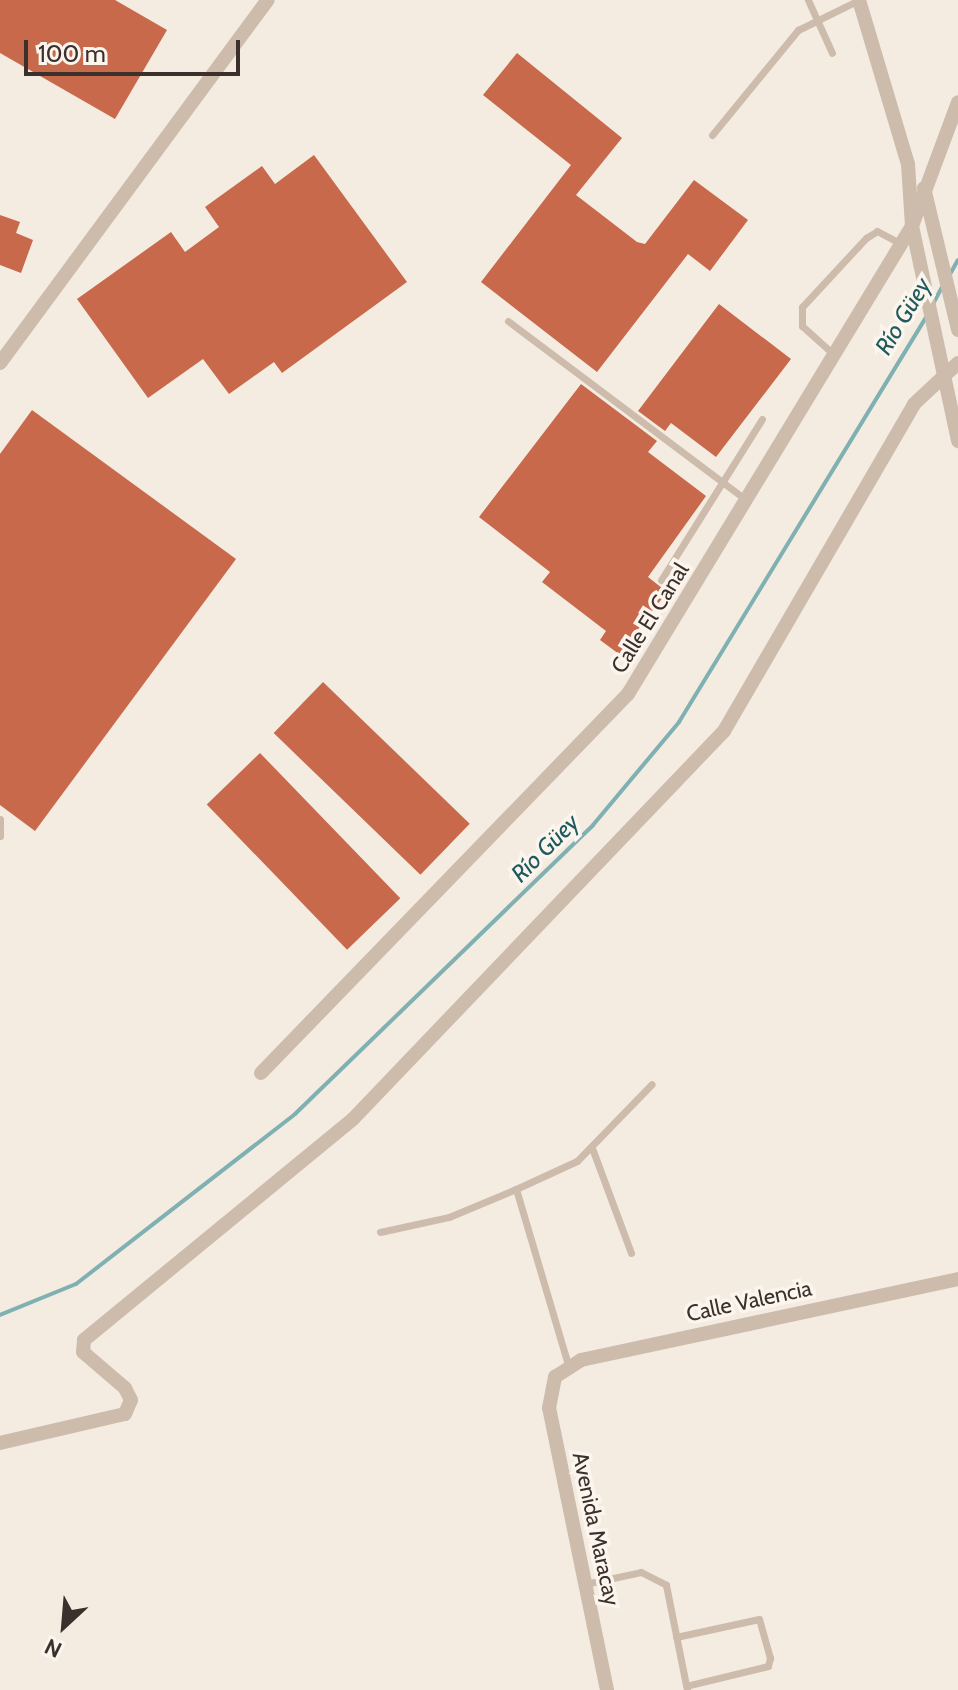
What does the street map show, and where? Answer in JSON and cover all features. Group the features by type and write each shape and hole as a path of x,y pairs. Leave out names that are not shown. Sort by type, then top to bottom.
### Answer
{"street":[{"path":"0,363 268,0"},
{"path":"859,0 908,164 912,226 918,242 958,441"},
{"name":"Calle El Canal","path":"261,1073 628,694 748,501 831,352 912,226 958,102"},
{"path":"908,164 924,187 958,330"},
{"path":"0,1443 125,1414 131,1400 125,1388 83,1352 84,1340 353,1119 724,731 914,404 944,371 958,363"},
{"name":"Calle Valencia","path":"568,1365 958,1279"},
{"name":"Avenida Maracay","path":"568,1365 555,1377 549,1408 607,1690"}],"lane":[{"path":"808,0 832,53"},
{"path":"712,135 798,30 859,0"},
{"path":"831,352 802,326 802,307 866,238 877,231 901,244"},
{"path":"508,321 748,501"},
{"path":"661,580 724,486 762,419"},
{"path":"0,819 0,836"},
{"path":"380,1232 449,1217 516,1189 592,1148 652,1084"},
{"path":"592,1148 631,1253"},
{"path":"516,1189 568,1365"},
{"path":"585,1584 653,1573 666,1585 676,1637 687,1688 768,1666 770,1658 759,1619 676,1637"}],"building":[{"path":"0,0 115,0 167,30 115,119 0,53"},
{"path":"517,53 622,138 576,195 637,242 645,244 694,180 748,220 710,271 688,254 597,372 481,282 571,165 483,95"},
{"path":"314,155 407,282 282,373 274,362 229,394 203,359 148,398 77,299 171,232 185,252 219,227 205,207 262,166 275,184"},
{"path":"0,215 20,222 16,233 33,240 21,273 0,265"},
{"path":"719,304 791,359 716,457 671,423 665,431 638,411"},
{"path":"581,384 657,441 648,452 706,496 648,577 667,592 619,654 600,640 606,631 542,582 550,572 479,517"},
{"path":"32,410 236,559 35,831 0,805 0,454"},
{"path":"323,682 470,824 420,875 274,733"},
{"path":"260,753 400,898 347,950 207,804"}],"waterway":[{"name":"Río Güey","path":"949,276 958,260"},
{"name":"Río Güey","path":"933,304 942,287"},
{"name":"Río Güey","path":"0,1315 76,1284 295,1114 593,825 679,722 927,315"}]}
